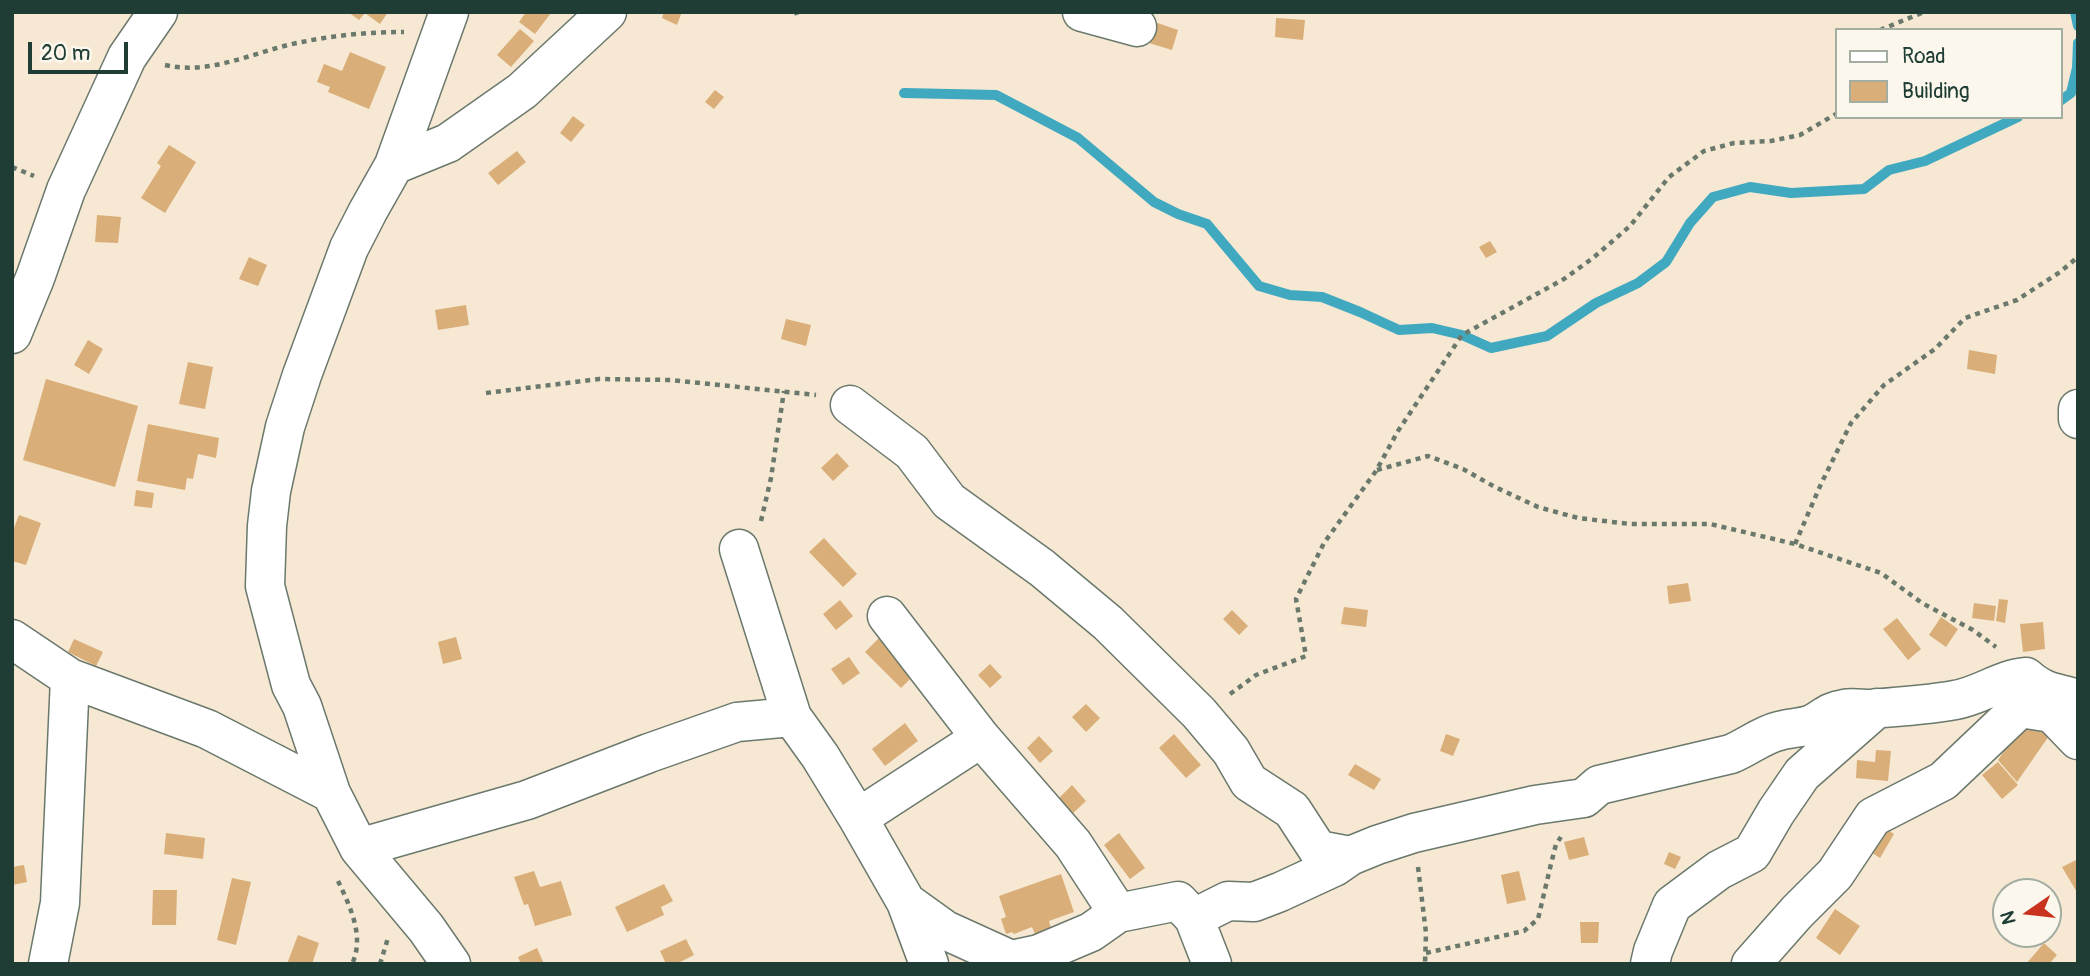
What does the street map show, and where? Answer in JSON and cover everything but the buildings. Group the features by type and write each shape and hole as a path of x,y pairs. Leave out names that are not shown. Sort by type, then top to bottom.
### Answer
{"street":[{"path":"12,334 66,191 127,57 158,12"},
{"path":"394,165 448,143 522,92 607,12"},
{"path":"1082,12 1137,27"},
{"path":"447,16 394,165 349,248 285,428 271,491 265,586 291,685 302,706 331,793 359,848 426,928 451,964"},
{"path":"850,405 912,452 949,501 1042,568 1108,623 1199,712 1231,751 1249,782 1292,810 1318,850 1350,856"},
{"path":"2078,409 2078,419"},
{"path":"739,549 792,717 820,756 906,902 929,964"},
{"path":"887,616 981,738 1073,844 1118,913"},
{"path":"12,639 70,678 207,729 331,793"},
{"path":"1194,918 1228,901 1254,902 1280,892 1334,867 1350,856 1414,833 1535,805 1584,798 1599,785 1731,754 1766,736 1813,724 1825,715 1845,708 1877,708 1957,700 2015,678 2026,677 2050,693 2078,699"},
{"path":"48,964 60,903 70,678"},
{"path":"1650,964 1672,905 1719,870 1752,853 1802,774 1877,708"},
{"path":"1751,964 1835,874 1873,817 1943,781 2020,708 2052,713 2078,740"},
{"path":"359,848 527,800 649,752 737,722 792,717"},
{"path":"858,818 981,738"},
{"path":"906,902 945,930 1011,960 1040,954 1091,932 1118,913 1178,901 1194,918 1212,964"}],"path":[{"path":"1885,28 1924,12"},
{"path":"127,57 174,67 220,65 303,41 412,32 447,16"},
{"path":"1199,712 1256,675 1306,656 1296,599 1324,542 1376,471 1398,431 1462,335 1564,279 1583,265 1630,226 1670,177 1704,152 1734,143 1771,141 1800,135 1834,115"},
{"path":"1795,544 1851,423 1884,384 1935,349 1965,318 2017,300 2078,257"},
{"path":"485,393 599,379 671,380 831,397 850,405"},
{"path":"739,549 759,536 784,391"},
{"path":"1376,471 1428,456 1464,469 1538,507 1578,518 1630,524 1710,524 1795,544 1881,573 1922,603 1973,630 1996,647 2026,677"},
{"path":"1426,953 1512,934 1524,930 1538,919 1556,844 1584,798"},
{"path":"1414,833 1426,933 1426,964"},
{"path":"352,964 356,942 355,922 327,856 359,848"}],"waterway":[{"path":"2075,12 2078,26"},
{"path":"2062,100 2071,93 2077,68 2078,43"},
{"path":"904,93 996,95 1078,138 1154,202 1207,224 1259,286 1290,295 1322,297 1399,330 1432,328 1462,335 1491,348 1547,336 1596,303 1638,283 1666,262 1690,223 1713,197 1750,187 1791,193 1864,189 1889,170 1925,161 2014,119"}]}
